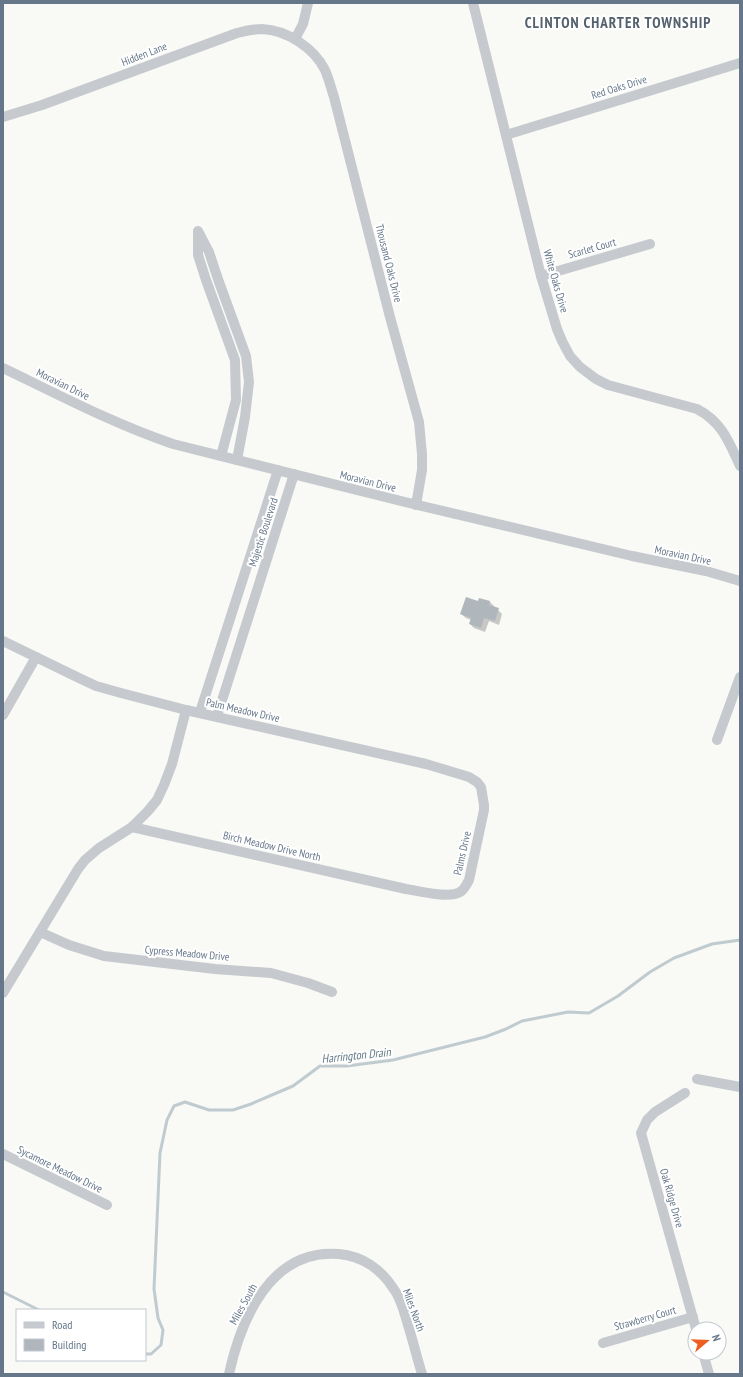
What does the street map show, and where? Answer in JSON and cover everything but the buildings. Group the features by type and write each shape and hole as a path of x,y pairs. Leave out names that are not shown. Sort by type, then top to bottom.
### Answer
{"street":[{"path":"295,39 303,24 308,3"},
{"name":"White Oaks Drive","path":"473,3 541,276 562,341 570,356 580,367 596,379 608,385 707,414 728,440 740,466"},
{"name":"Hidden Lane","path":"3,117 42,105 237,32 270,30 295,39"},
{"name":"Thousand Oaks Drive","path":"295,39 310,51 320,62 334,97 388,309 419,422 422,470 416,505"},
{"name":"Red Oaks Drive","path":"506,135 740,63"},
{"path":"221,456 236,400 235,360 198,255 198,231 210,252 246,356 249,382 245,417 237,460"},
{"name":"Scarlet Court","path":"541,276 650,244"},
{"path":"211,295 223,292"},
{"path":"226,336 238,333"},
{"name":"Moravian Drive","path":"3,368 89,410 147,435 173,444 416,505 632,556 706,571 740,581"},
{"path":"233,413 245,417"},
{"name":"Majestic Boulevard","path":"200,712 278,470"},
{"name":"Majestic Boulevard","path":"217,716 294,474"},
{"path":"239,592 254,598"},
{"name":"Palm Meadow Drive","path":"3,641 96,686 186,710 426,764 469,777 477,782 481,787"},
{"path":"3,715 36,657"},
{"path":"717,740 740,680"},
{"path":"3,993 78,869 99,848 132,826 148,811 161,793 186,710"},
{"name":"Palms Drive","path":"406,889 447,895 460,892 466,887 469,880 484,810 481,787"},
{"name":"Birch Meadow Drive North","path":"132,826 406,889"},
{"name":"Cypress Meadow Drive","path":"40,932 69,945 104,956 215,969 271,973 308,983 332,992"},
{"path":"697,1079 740,1086"},
{"name":"Oak Ridge Drive","path":"686,1093 655,1112 646,1120 641,1133 694,1321"},
{"name":"Sycamore Meadow Drive","path":"3,1154 106,1205"},
{"name":"Miles South","path":"229,1374 239,1337 252,1309 265,1288 286,1267 300,1260 323,1254"},
{"name":"Miles North","path":"323,1254 346,1254 356,1257 366,1261 382,1273 394,1289 402,1307 422,1374"},
{"name":"Strawberry Court","path":"603,1342 693,1317"},
{"path":"705,1361 709,1374"}],"waterway":[{"name":"Harrington Drain","path":"146,1354 151,1354 161,1345 163,1330 158,1318 154,1289 160,1153 167,1120 174,1106 185,1102 209,1110 233,1110 293,1086 320,1066 347,1066 393,1060 485,1037 522,1021 568,1012 589,1013 618,996 650,972 674,958 712,944 740,940"},
{"name":"Harrington Drain","path":"3,1292 37,1309"}],"district":[{"name":"CLINTON CHARTER TOWNSHIP","path":"618,22"}]}
